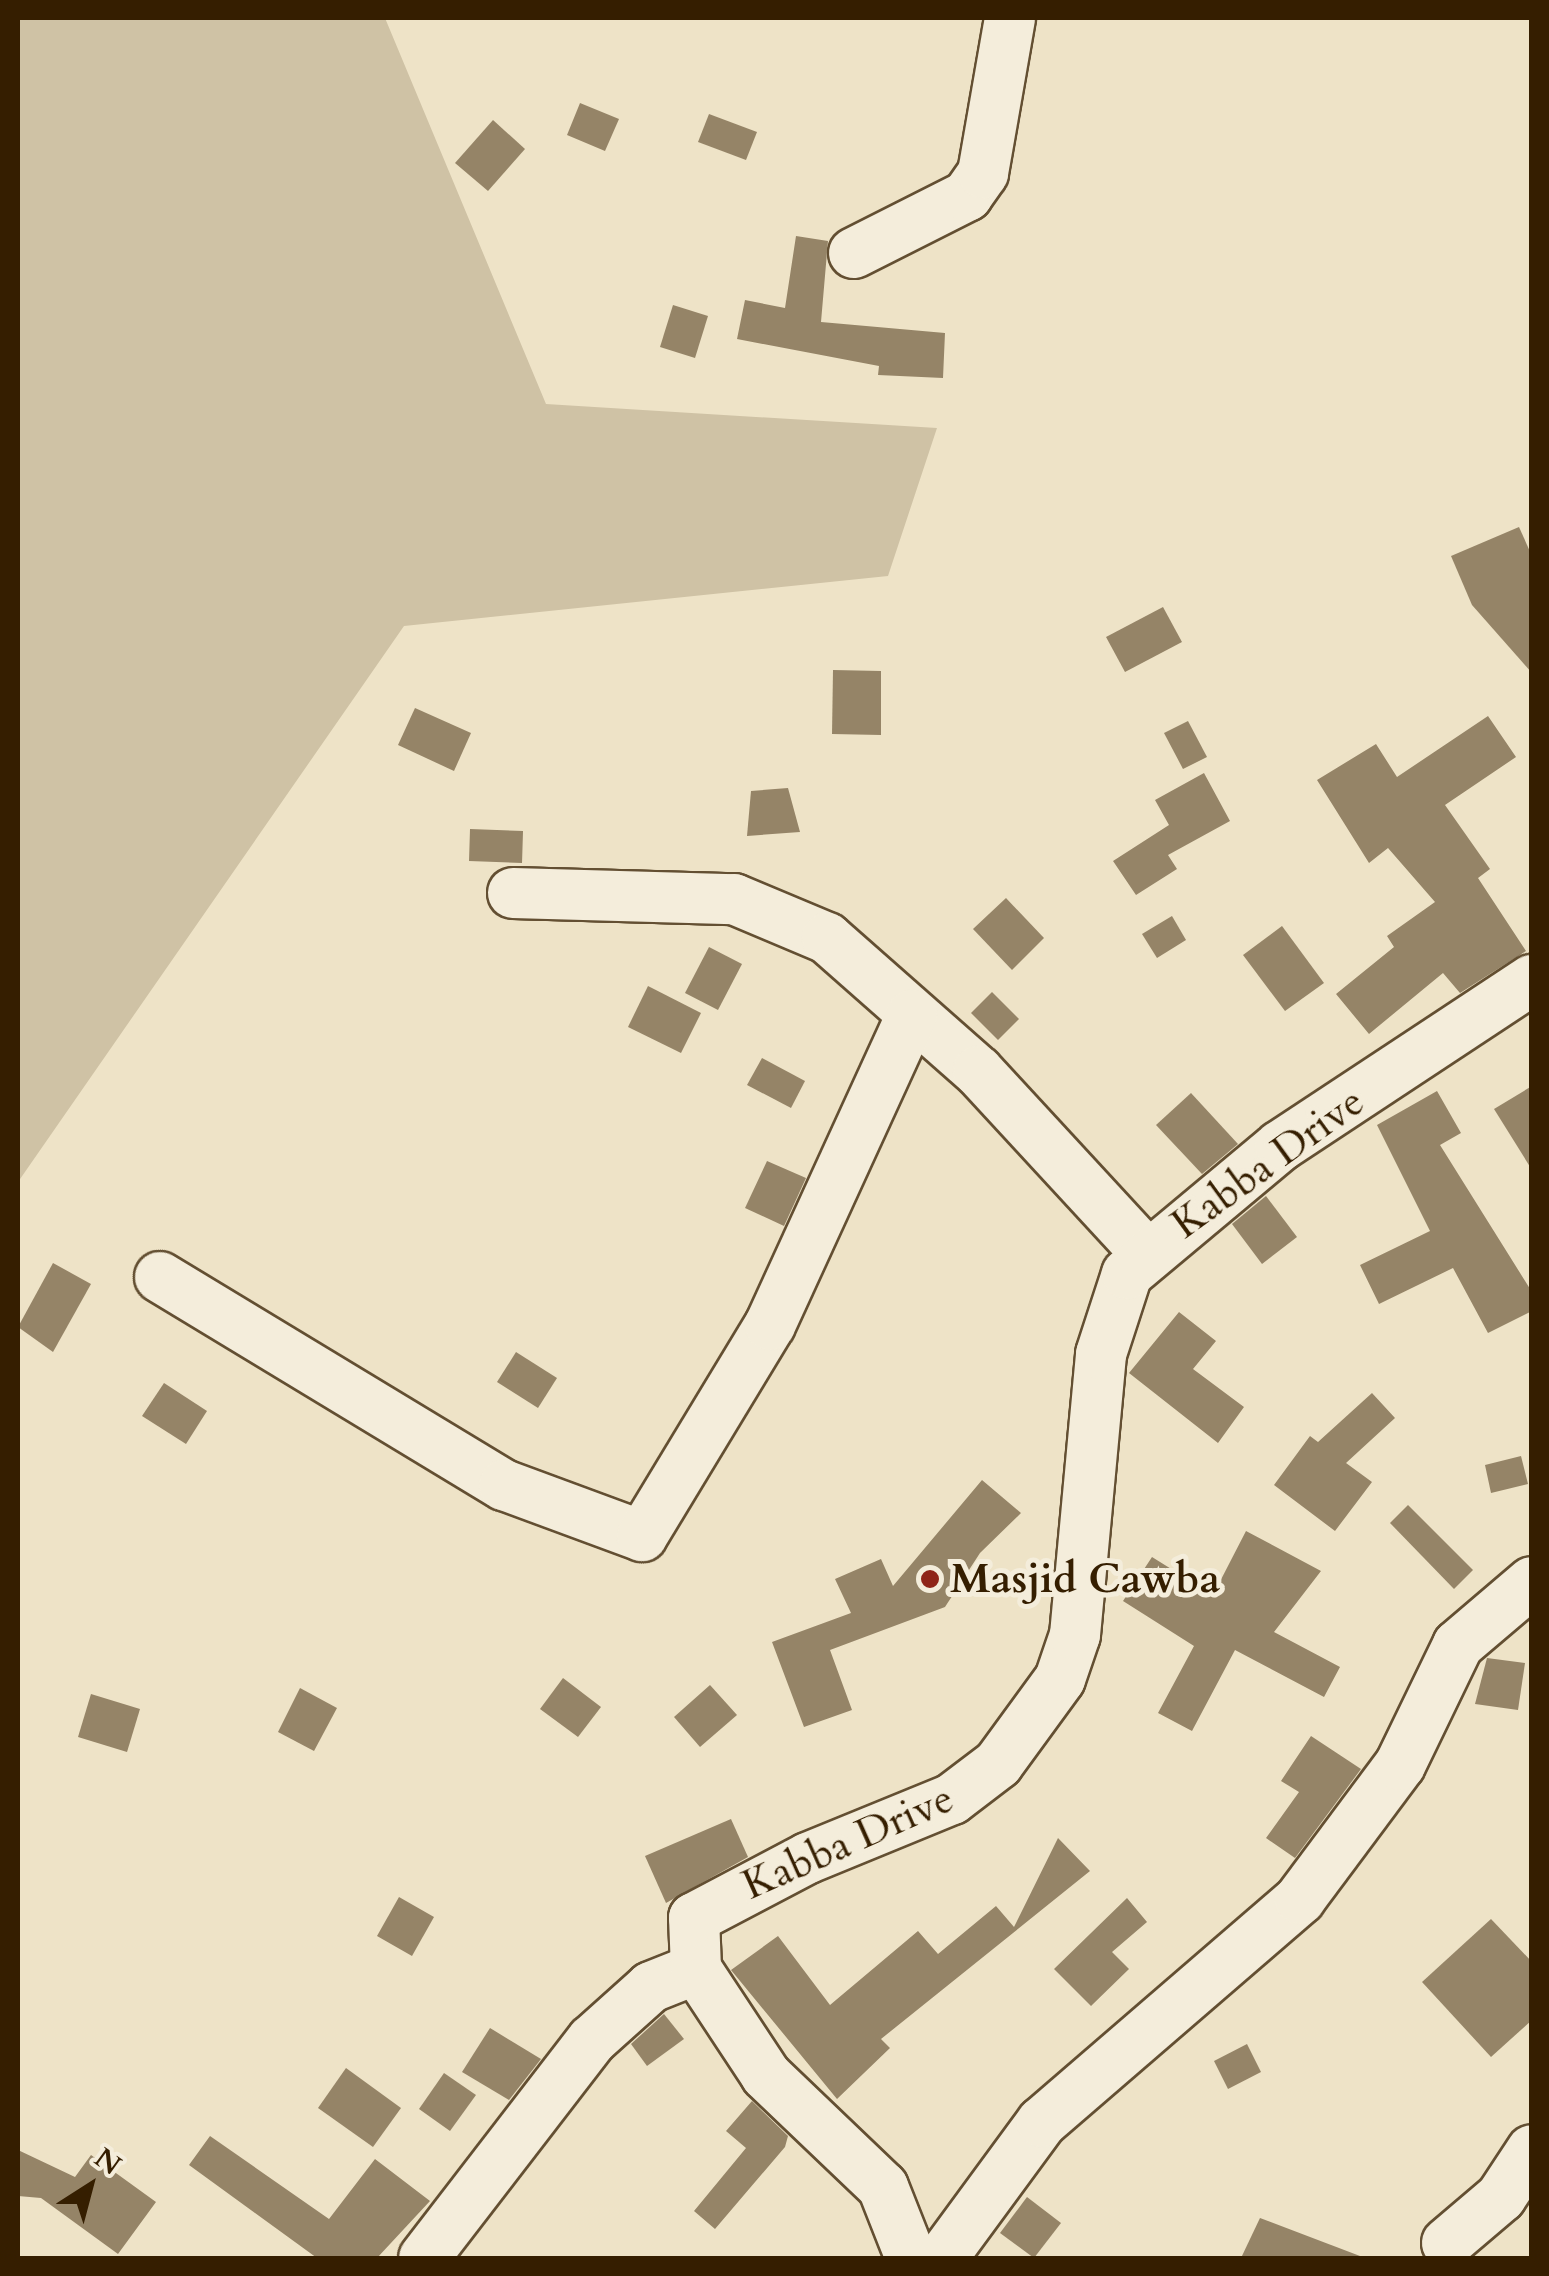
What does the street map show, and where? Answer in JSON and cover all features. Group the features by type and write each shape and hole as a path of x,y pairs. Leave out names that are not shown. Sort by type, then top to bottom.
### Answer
{"street":[{"path":"854,253 967,196 983,174 1010,18"},
{"path":"513,893 734,899 827,938 978,1071 1146,1253"},
{"name":"Kabba Drive","path":"696,1969 688,1939 694,1918 711,1904 952,1800 998,1764 1060,1679 1075,1635 1109,1309 1146,1253 1280,1146 1532,980"},
{"path":"160,1277 504,1485 642,1536 770,1325 912,1015"},
{"path":"942,2258 1042,2122 1300,1899 1400,1765 1458,1645 1532,1582"},
{"path":"424,2258 592,2040 651,1987 696,1969 766,2075 883,2186 911,2258"},
{"path":"1447,2243 1500,2196 1532,2150"}],"shaded area":[{"path":"18,18 385,18 546,404 937,428 888,576 404,626 18,1182"}],"building":[{"path":"580,103 619,119 605,151 567,135"},
{"path":"709,114 757,132 746,160 698,142"},
{"path":"493,120 525,149 488,191 455,163"},
{"path":"796,236 828,241 821,322 945,333 943,378 878,375 879,366 737,339 745,300 785,308"},
{"path":"673,305 708,316 695,358 660,347"},
{"path":"1519,527 1532,556 1532,673 1472,605 1451,556"},
{"path":"1163,607 1182,642 1125,672 1106,637"},
{"path":"833,670 881,671 881,735 832,734"},
{"path":"415,708 471,733 454,771 398,745"},
{"path":"1488,716 1516,757 1445,805 1490,869 1478,878 1526,951 1460,993 1443,973 1369,1034 1336,994 1394,947 1387,936 1435,902 1388,848 1369,863 1317,780 1376,744 1397,777"},
{"path":"1188,721 1207,757 1183,769 1164,733"},
{"path":"1204,773 1230,821 1168,855 1177,869 1136,895 1113,861 1169,825 1155,800"},
{"path":"788,788 800,832 747,836 751,791"},
{"path":"470,829 523,831 522,863 469,861"},
{"path":"1006,898 1044,938 1012,970 973,929"},
{"path":"1172,916 1186,940 1157,958 1142,934"},
{"path":"1282,926 1324,983 1285,1011 1243,955"},
{"path":"709,947 742,964 718,1010 685,993"},
{"path":"648,986 701,1013 681,1053 628,1027"},
{"path":"992,992 1019,1019 998,1040 971,1013"},
{"path":"762,1058 805,1081 791,1108 747,1085"},
{"path":"1532,1086 1532,1170 1494,1109"},
{"path":"1437,1091 1461,1133 1440,1145 1532,1292 1532,1311 1488,1333 1453,1268 1379,1304 1360,1265 1430,1231 1377,1125"},
{"path":"1191,1093 1238,1144 1202,1174 1156,1125"},
{"path":"767,1161 806,1178 784,1226 745,1208"},
{"path":"1266,1196 1297,1237 1262,1264 1232,1224"},
{"path":"53,1263 91,1284 53,1352 18,1327"},
{"path":"1179,1312 1216,1341 1193,1369 1244,1407 1218,1443 1129,1373"},
{"path":"516,1352 557,1378 538,1408 497,1382"},
{"path":"164,1383 207,1411 186,1444 142,1416"},
{"path":"1372,1393 1395,1418 1346,1463 1372,1482 1335,1531 1274,1485 1310,1436 1318,1442"},
{"path":"1521,1456 1528,1484 1491,1493 1485,1465"},
{"path":"982,1480 1021,1513 980,1553 945,1607 830,1650 852,1710 804,1727 772,1642 851,1613 835,1579 881,1559 893,1586"},
{"path":"1408,1505 1473,1570 1454,1589 1390,1523"},
{"path":"1246,1531 1321,1571 1274,1632 1340,1667 1324,1697 1235,1650 1192,1731 1158,1713 1194,1646 1123,1601 1152,1557 1213,1595"},
{"path":"1487,1658 1525,1663 1518,1710 1475,1704"},
{"path":"563,1678 601,1707 578,1737 540,1709"},
{"path":"710,1685 737,1715 700,1747 674,1717"},
{"path":"300,1688 337,1708 314,1751 278,1732"},
{"path":"91,1694 140,1709 127,1752 78,1737"},
{"path":"1311,1736 1361,1769 1295,1858 1266,1838 1299,1792 1281,1781"},
{"path":"731,1819 748,1857 666,1903 645,1856"},
{"path":"1058,1838 1090,1871 881,2039 890,2048 837,2099 731,1970 778,1936 830,2005 918,1931 938,1954 996,1906 1014,1927"},
{"path":"399,1897 434,1917 412,1956 377,1936"},
{"path":"1127,1898 1147,1922 1112,1952 1129,1969 1091,2006 1054,1969"},
{"path":"1491,1919 1532,1962 1532,2020 1491,2057 1422,1982"},
{"path":"664,2014 684,2039 647,2066 631,2044"},
{"path":"490,2028 541,2059 509,2100 462,2072"},
{"path":"1247,2044 1261,2072 1228,2089 1214,2061"},
{"path":"346,2068 401,2108 373,2147 318,2108"},
{"path":"444,2073 476,2095 450,2131 419,2109"},
{"path":"752,2101 788,2136 785,2147 715,2229 694,2211 746,2148 726,2131"},
{"path":"210,2136 329,2219 375,2159 430,2201 377,2258 317,2258 189,2165"},
{"path":"18,2150 75,2177 91,2155 156,2202 118,2254 41,2198 18,2196"},
{"path":"1027,2197 1061,2223 1034,2258 1000,2233"},
{"path":"1260,2218 1360,2256 1360,2258 1241,2258"}],"place":[{"name":"Masjid Cawba","path":"930,1579"}]}
